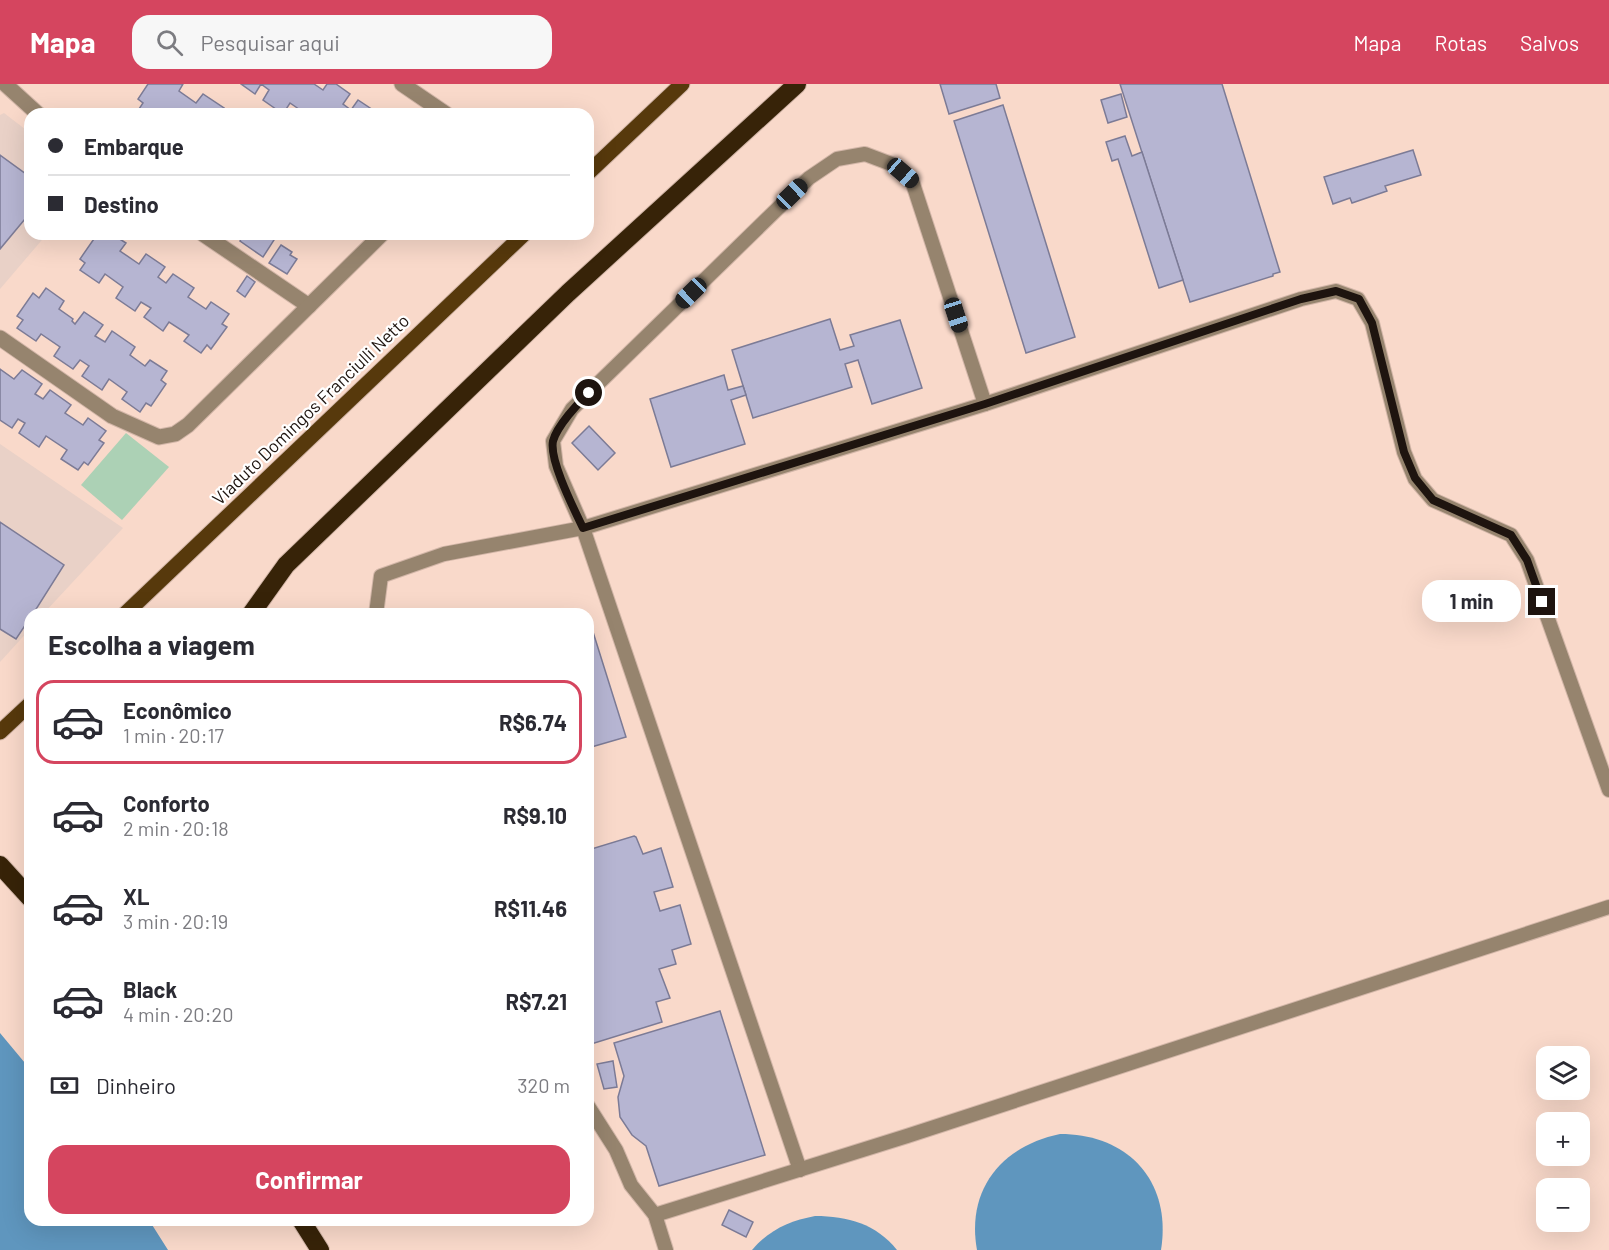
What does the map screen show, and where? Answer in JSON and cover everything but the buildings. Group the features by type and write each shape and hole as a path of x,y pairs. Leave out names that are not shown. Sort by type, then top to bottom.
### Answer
{"highway":[{"path":"255,608 286,565 568,293 797,84"},
{"path":"0,865 24,891"},
{"path":"305,1226 320,1250"}],"main road":[{"path":"594,167 682,84"},
{"name":"Viaduto Domingos Franciulli Netto","path":"131,608 518,240"},
{"path":"0,732 24,710"}],"street":[{"path":"5,84 32,108"},
{"path":"402,84 437,108"},
{"path":"212,240 309,306"},
{"path":"0,338 112,416 159,437 174,434 188,425 376,240"}],"lane":[{"path":"800,1170 583,528 556,466 553,441 572,409 809,178 837,159 865,154 894,165 912,181 985,404"},
{"path":"377,608 381,576 444,554 583,528 985,404 1301,299 1336,291 1359,299 1372,323 1404,452 1415,478 1433,500 1511,535 1527,560 1609,790"},
{"path":"655,1215 1609,907"},
{"path":"594,1115 616,1150 631,1185 655,1215 666,1250"}],"shaded area":[{"path":"4,113 24,128 24,240 42,240 0,289 0,115"},
{"path":"0,444 123,528 49,608 24,608 24,636 0,662"}],"green space":[{"path":"126,433 169,467 122,520 81,485"}],"water":[{"path":"0,1033 24,1062 24,1226 153,1226 168,1250 0,1250"},
{"path":"1060,1134 1084,1136 1106,1142 1125,1153 1140,1166 1152,1183 1159,1203 1163,1225 1161,1250 977,1250 975,1228 977,1208 983,1190 993,1174 1005,1160 1021,1149 1039,1140"},
{"path":"815,1216 861,1223 880,1234 897,1250 752,1250 780,1227"}],"route":[{"path":"589,393 572,409 553,441 556,466 583,528 985,404 1301,299 1336,291 1359,299 1372,323 1404,452 1415,478 1433,500 1511,535 1527,560 1542,602"}]}
